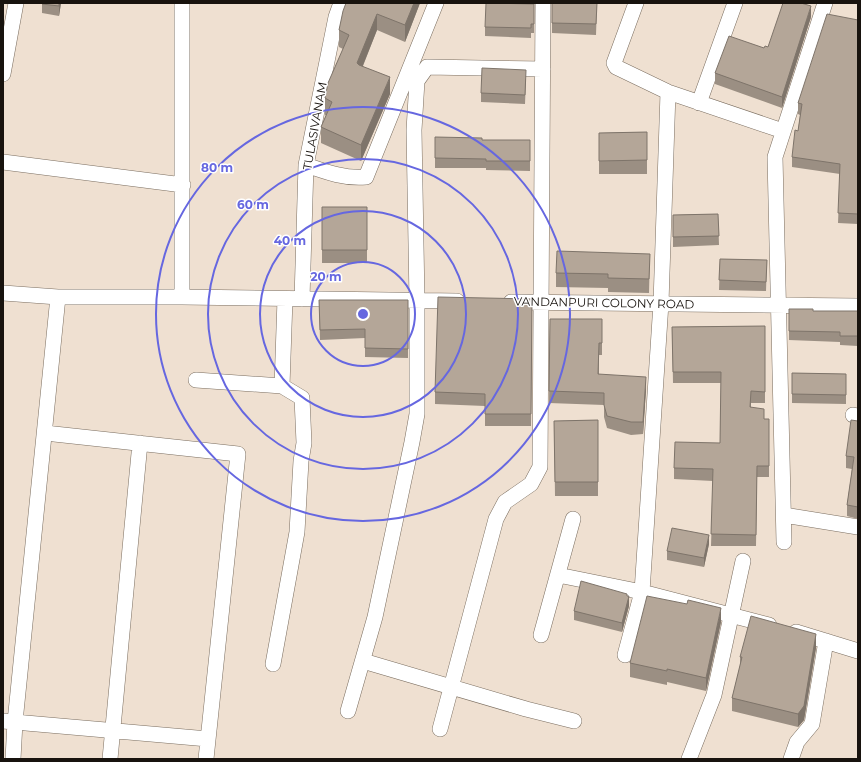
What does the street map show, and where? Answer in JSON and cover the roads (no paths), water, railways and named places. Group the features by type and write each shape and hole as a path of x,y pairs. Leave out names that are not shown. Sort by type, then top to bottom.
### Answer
{"street":[{"path":"3,74 16,3"},
{"path":"182,3 182,297"},
{"name":"TULASIVANAM","path":"302,299 306,165 336,17 341,3"},
{"path":"306,165 338,175 355,178 366,177 436,3"},
{"path":"440,729 496,519 506,502 531,484 540,467 543,3"},
{"path":"636,3 614,65 668,92 783,131"},
{"path":"699,103 736,3"},
{"path":"784,542 775,157 825,3"},
{"path":"348,712 375,617 417,414 414,130 417,81 427,67 543,69"},
{"path":"625,655 642,592 661,304 668,92"},
{"path":"3,162 183,185"},
{"path":"3,293 58,297 182,297 471,301"},
{"path":"13,759 9,721 45,433 58,297"},
{"path":"282,386 285,299"},
{"name":"VANDANPURI COLONY ROAD","path":"495,302 858,306"},
{"path":"196,380 282,386 302,398 304,443 301,461 297,532 273,664"},
{"path":"45,433 238,454 206,759"},
{"path":"110,759 140,443"},
{"path":"784,515 858,527"},
{"path":"541,635 573,520"},
{"path":"689,759 714,695 744,561"},
{"path":"558,575 642,592 731,614 858,651"},
{"path":"791,759 797,742 812,724 826,641"},
{"path":"363,660 452,687 574,721"},
{"path":"9,721 208,739"}]}
